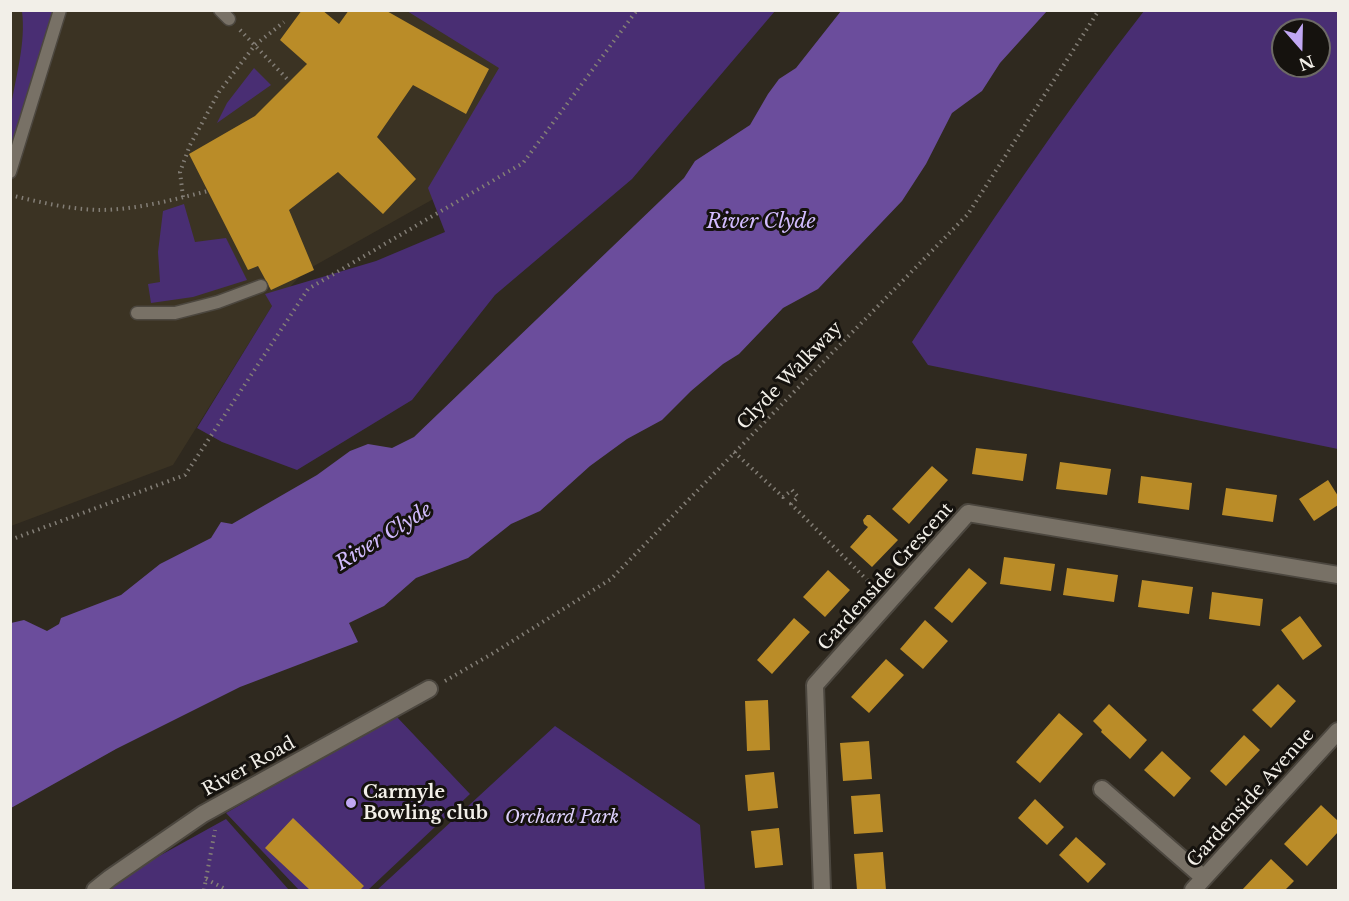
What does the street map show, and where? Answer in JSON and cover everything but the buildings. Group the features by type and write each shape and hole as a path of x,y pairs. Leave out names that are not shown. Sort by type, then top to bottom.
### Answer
{"street":[{"name":"Gardenside Crescent","path":"822,891 815,685 968,513 1338,575"},
{"name":"River Road","path":"95,891 110,878 220,805 429,689"},
{"name":"Gardenside Avenue","path":"1198,884 1338,731"},
{"path":"1102,789 1198,884"}],"lane":[{"path":"10,172 60,10"},
{"path":"137,313 175,313 218,302 261,286"}],"path":[{"path":"10,540 185,475 308,289 523,163 638,10"},
{"name":"Clyde Walkway","path":"429,689 495,652 611,579 968,214 1099,10"},
{"path":"224,15 290,82"},
{"path":"183,197 180,172 190,145 219,92 255,45 284,22"},
{"path":"10,195 45,203 97,210 131,208 208,191"},
{"path":"734,452 783,497 792,490 798,497 791,504 862,576 890,600"},
{"path":"204,891 220,805"},
{"path":"206,879 227,891"}],"shaded area":[{"path":"11,11 603,11 453,188 305,271 272,306 173,465 11,526"}],"green space":[{"path":"22,11 60,11 11,172 10,115 22,47"},
{"path":"407,11 775,11 632,179 495,295 412,400 297,470 222,442 197,428 272,306 265,294 376,261 445,232 428,188 499,68"},
{"path":"1144,11 1338,11 1338,449 928,365 912,342 1083,92"},
{"path":"254,68 271,85 217,123 227,103"},
{"path":"184,204 195,242 226,238 247,280 193,297 151,303 148,284 160,282 158,252 163,211"},
{"name":"Carmyle Bowling club","path":"396,716 470,794 368,890 299,890 226,813"},
{"name":"Orchard Park","path":"555,726 700,825 705,890 377,890"},
{"path":"226,819 289,890 110,890 132,871"}],"water":[{"name":"River Clyde","path":"841,11 1047,11 1000,63 982,91 952,113 926,164 902,201 818,289 783,308 739,354 723,364 691,391 662,420 627,439 590,466 540,511 511,524 468,558 416,578 384,606 349,623 358,642 240,687 116,749 11,808 11,623 24,620 47,631 59,624 61,618 121,595 160,564 211,538 221,522 232,524 317,475 350,451 368,444 392,448 414,437 684,178 695,161 750,125 779,79 796,68"}],"place":[{"name":"Carmyle Bowling club","path":"351,803"}]}
